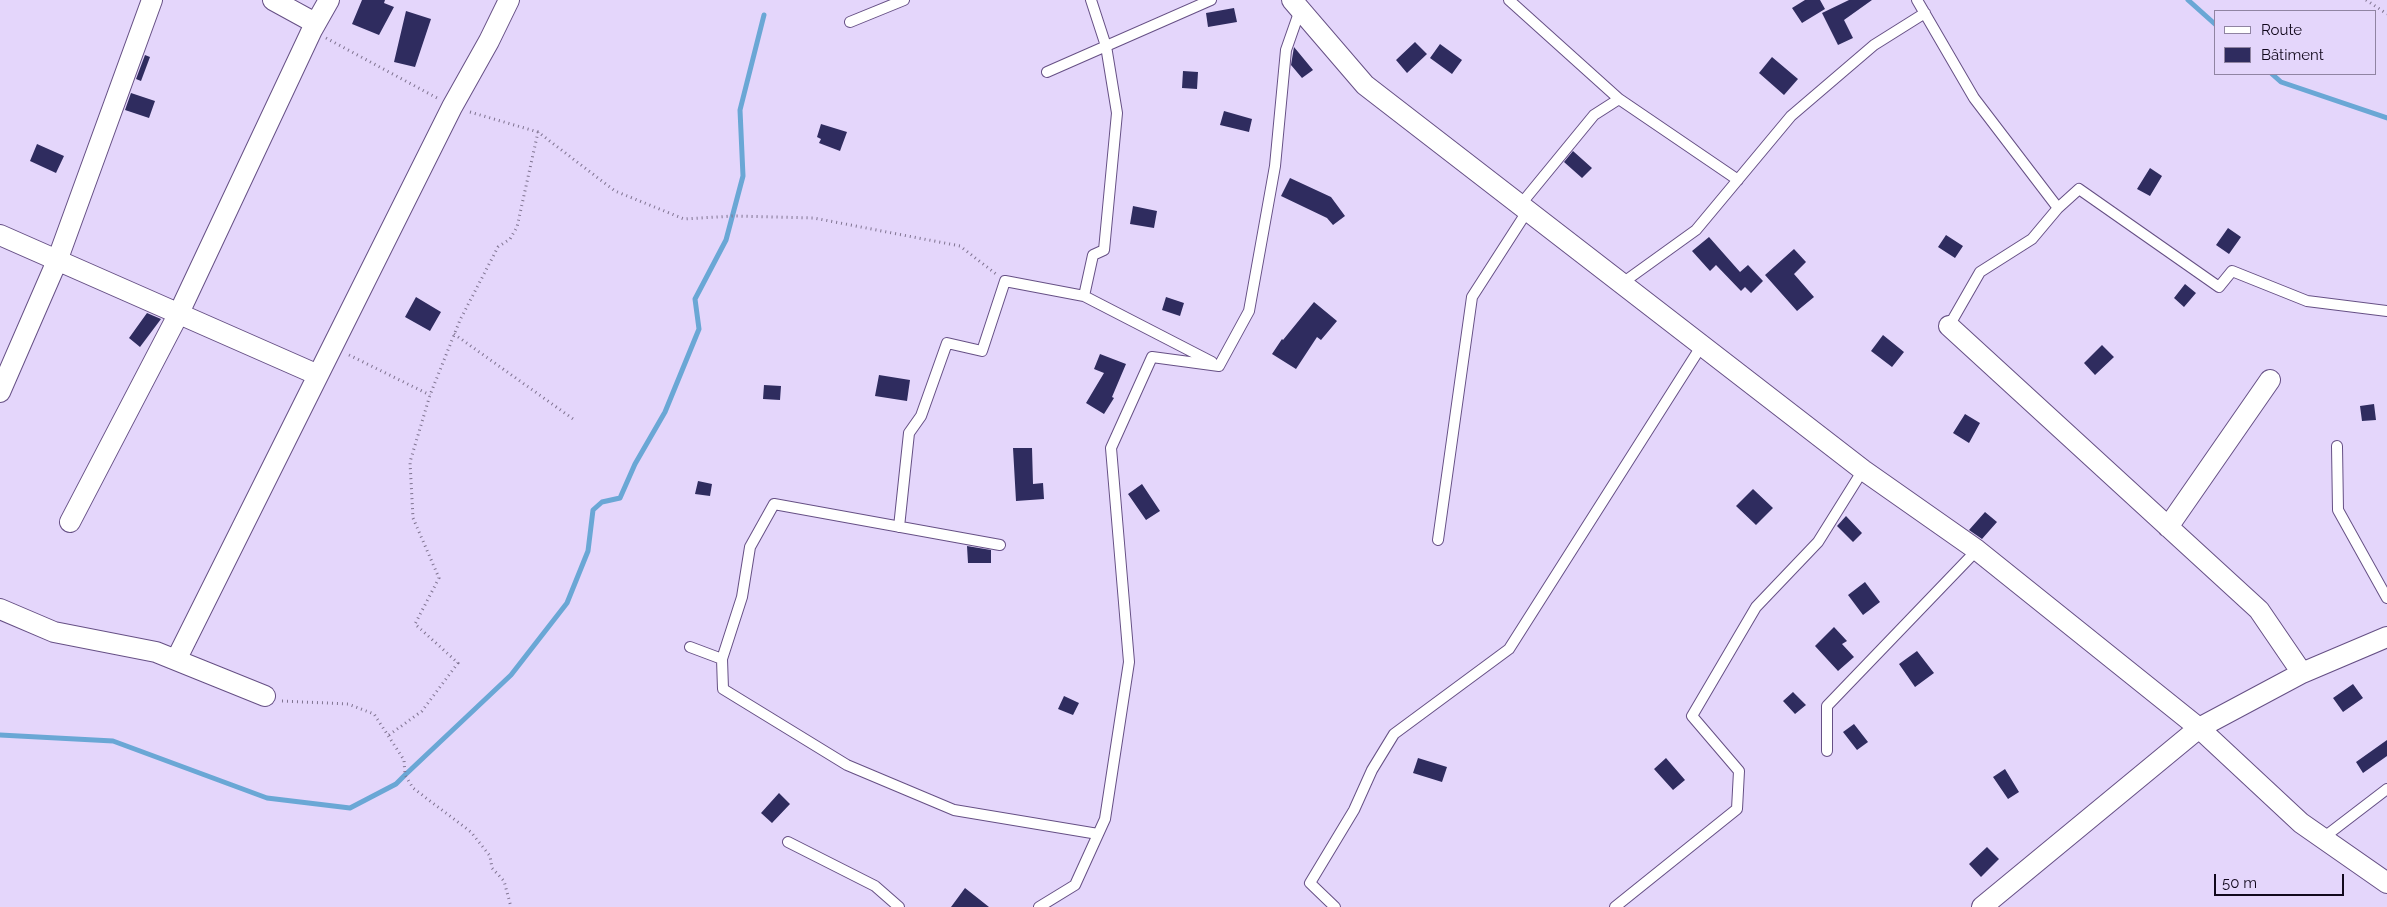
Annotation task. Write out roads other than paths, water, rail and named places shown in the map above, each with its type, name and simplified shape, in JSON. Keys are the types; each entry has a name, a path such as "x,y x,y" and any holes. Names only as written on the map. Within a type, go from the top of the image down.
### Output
{"street":[{"path":"0,392 57,261 152,0"},
{"path":"273,0 313,27"},
{"path":"70,522 178,315 313,27 329,0"},
{"path":"176,660 452,107 489,41 508,0"},
{"path":"1296,5 1365,85 1863,470 1977,550 2199,728 2301,823 2387,884"},
{"path":"0,235 318,375"},
{"path":"1949,326 2259,610 2302,673"},
{"path":"2168,527 2270,380"},
{"path":"0,609 54,632 156,652 265,696"},
{"path":"1982,907 2199,728 2302,673 2387,637"}],"lane":[{"path":"850,22 904,0"},
{"path":"1084,296 1093,256 1104,250 1117,113 1106,46 1091,0"},
{"path":"1047,72 1211,0"},
{"path":"1509,0 1619,99 1738,180"},
{"path":"1917,0 1974,98 2058,208"},
{"path":"1219,366 1248,312 1275,166 1286,50 1296,5"},
{"path":"1621,284 1696,230 1791,116 1874,45 1925,13"},
{"path":"1438,540 1472,297 1524,207 1594,115 1619,99"},
{"path":"1949,326 1980,272 2032,238 2058,208 2080,189 2219,287 2232,271 2307,301 2387,311"},
{"path":"899,526 909,433 921,416 947,343 982,351 1005,281 1084,296 1219,366"},
{"path":"1335,907 1310,883 1354,810 1372,770 1394,734 1509,649 1702,345"},
{"path":"1039,907 1075,886 1105,818 1129,662 1111,448 1152,357 1219,366"},
{"path":"2337,446 2338,510 2387,598"},
{"path":"1615,907 1737,809 1739,771 1692,716 1756,608 1818,542 1863,470"},
{"path":"1000,545 774,504 750,547 742,597 722,659 722,689 847,765 954,810 1098,834"},
{"path":"1827,751 1828,706 1977,550"},
{"path":"690,646 722,659"},
{"path":"2323,838 2387,789"},
{"path":"788,842 875,886 899,907"}],"waterway":[{"path":"2188,0 2214,23"},
{"path":"0,735 113,741 267,798 350,808 396,784 511,675 567,603 588,551 593,510 602,502 620,498 635,464 665,412 699,329 695,299 726,240 743,176 740,110 764,15"},
{"path":"2273,75 2281,82 2387,118"}]}
